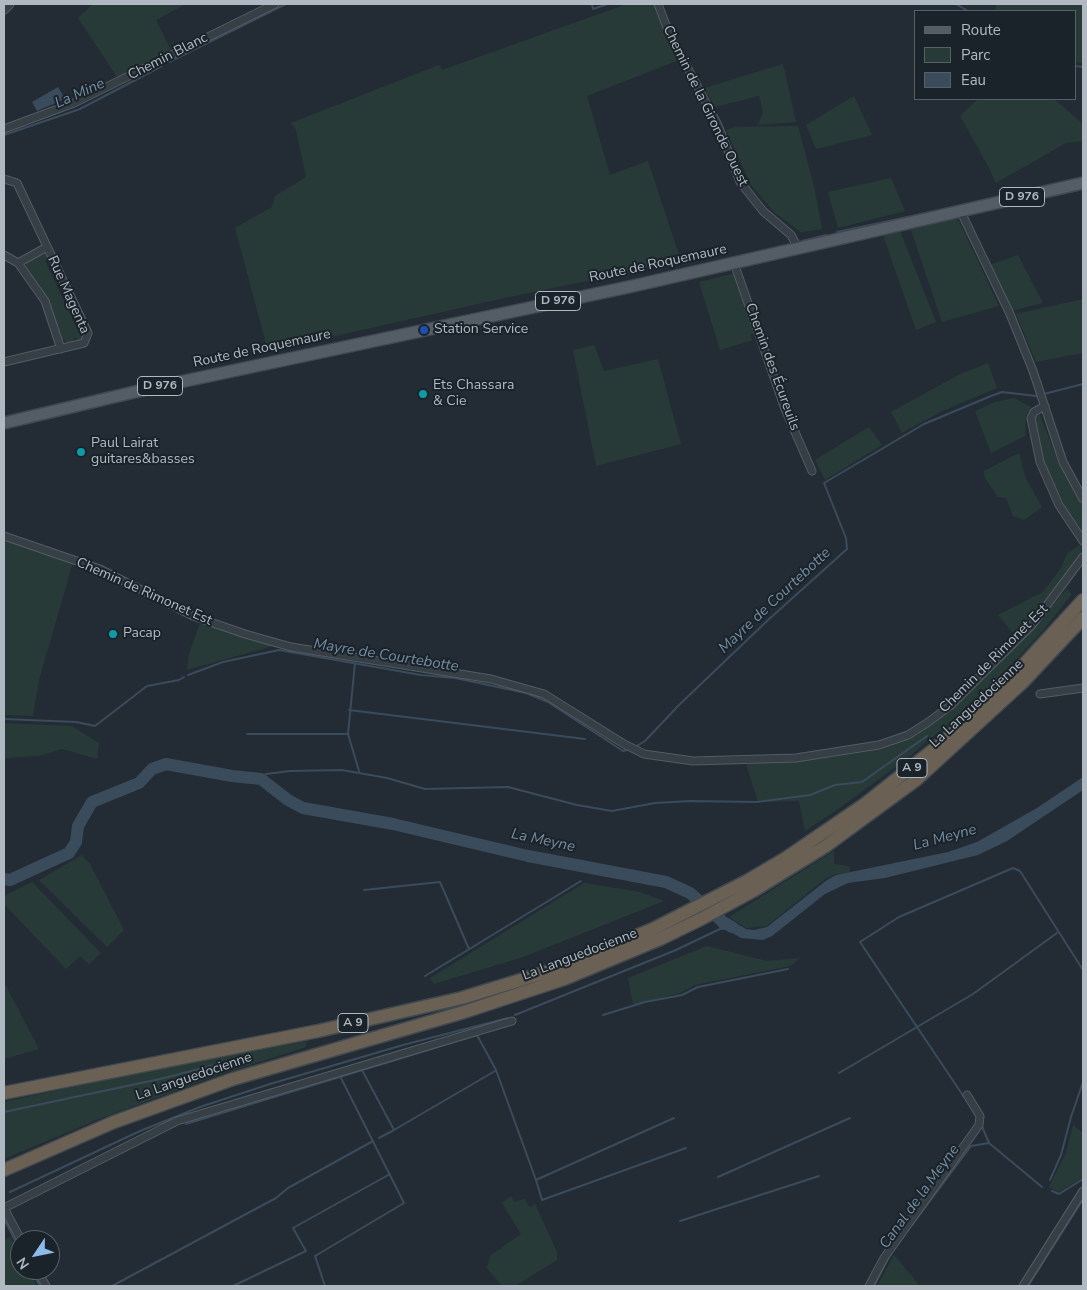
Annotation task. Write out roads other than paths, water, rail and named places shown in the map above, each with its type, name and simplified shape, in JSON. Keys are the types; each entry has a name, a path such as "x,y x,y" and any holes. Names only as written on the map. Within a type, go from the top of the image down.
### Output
{"highway":[{"name":"La Languedocienne","path":"4,1094 318,1031 462,998 560,968 603,951 689,912 793,853 865,804 908,771 942,743 1016,674 1083,600"},
{"name":"La Languedocienne","path":"4,1170 114,1122 232,1079 464,1012 564,979 660,940 722,908 826,846 916,780 1011,694 1083,618"}],"main road":[{"name":"Route de Roquemaure","path":"4,423 157,387 734,263 1083,183"}],"street":[{"path":"4,9 9,4"},
{"name":"Chemin Blanc","path":"4,129 74,103 275,4"},
{"name":"Chemin de la Gironde Ouest","path":"658,4 669,33 702,94 740,182 762,211 791,235 798,248"},
{"name":"Rue Magenta","path":"4,179 17,183 88,333 84,343 4,362"},
{"path":"960,210 1010,314 1040,391 1063,462 1083,499"},
{"path":"18,263 47,247"},
{"path":"4,255 18,263 45,301 61,349"},
{"name":"Chemin des Écureuils","path":"734,263 785,409 812,471"},
{"path":"1044,403 1034,412 1031,418 1040,462 1056,500 1083,541"},
{"name":"Chemin de Rimonet Est","path":"4,536 100,569 193,616 245,634 291,647 491,679 544,694 624,744 644,754 693,761 796,758 879,745 908,735 928,724 950,706 1032,625 1083,557"},
{"path":"1040,694 1083,688"},
{"path":"16,1230 4,1208 177,1121 512,1021"},
{"path":"869,1286 884,1258 979,1125 980,1116 967,1095"},
{"path":"1023,1286 1083,1191"}],"water":[{"path":"58,87 65,99 37,111 32,102"},
{"path":"1083,777 1083,790 1007,841 978,855 885,878 848,883 825,894 772,936 763,940 741,938 727,930 721,930 715,922 725,917 746,929 754,930 767,927 836,875 948,852 977,842 1037,808"}],"waterway":[{"name":"La Mine","path":"169,62 286,4"},
{"name":"La Mine","path":"592,4 593,9 608,4"},
{"path":"956,4 966,10"},
{"name":"La Mine","path":"4,135 80,109 162,66"},
{"path":"1077,66 1083,67"},
{"name":"Mayre de Courtebotte","path":"1048,197 1083,189"},
{"path":"837,232 964,205"},
{"path":"802,241 826,235"},
{"name":"Mayre de Courtebotte","path":"635,747 645,741 679,705 767,621 847,549 846,538 824,483 924,424 991,396 1002,392 1036,396 1083,384"},
{"name":"Mayre de Courtebotte","path":"188,675 223,662 279,650 421,675 455,678 526,693 548,702 623,751 627,750"},
{"path":"355,663 348,734 359,771"},
{"name":"Mayre de Courtebotte","path":"4,719 76,722 95,726 147,686 179,680 184,677"},
{"path":"349,710 585,739"},
{"path":"247,734 348,734"},
{"path":"261,779 266,774 290,771 342,770 387,778 425,789 508,787 577,805 612,811 655,803 691,801 757,802 810,795 835,785 862,782 927,736"},
{"name":"La Meyne","path":"4,879 10,880 69,853 76,842 78,826 92,802 139,783 152,769 166,764 232,776 261,779 288,800 303,808 393,824 528,856 666,882 690,893 723,922 732,927"},
{"path":"964,1097 860,942 899,917 1013,868 1020,871 1083,970"},
{"path":"425,976 581,881"},
{"path":"364,890 440,882 469,949"},
{"path":"515,1015 676,950 722,928"},
{"path":"839,1073 973,994 1057,933"},
{"path":"603,1015 645,1002 682,995 698,987 788,969"},
{"path":"10,1192 140,1131 200,1107 270,1084 403,1045 508,1018"},
{"path":"186,1124 477,1035 496,1070 536,1180"},
{"path":"4,1112 160,1079 219,1064"},
{"path":"362,1070 394,1130 379,1138"},
{"path":"394,1130 495,1071"},
{"path":"325,1286 315,1256 404,1203 341,1078"},
{"path":"1050,1180 1061,1155 1083,1082"},
{"path":"674,1118 536,1180 542,1200 686,1148"},
{"path":"718,1177 850,1118"},
{"path":"981,1124 989,1143"},
{"path":"112,1286 276,1198 288,1188 373,1141"},
{"name":"Canal de la Meyne","path":"912,1225 971,1146 989,1143 1042,1187"},
{"path":"233,1286 306,1251 293,1228 390,1174"},
{"path":"680,1221 819,1176"},
{"name":"Canal de la Meyne","path":"1052,1191 1059,1194 1083,1179"},
{"path":"1028,1286 1082,1201"},
{"path":"4,1219 10,1231"},
{"name":"Canal de la Meyne","path":"874,1286 890,1255"},
{"path":"37,1280 40,1286"}],"place":[{"name":"Station Service","path":"424,330"},
{"name":"Ets Chassara & Cie","path":"423,394"},
{"name":"Paul Lairat guitares&basses","path":"81,452"},
{"name":"Pacap","path":"113,634"}]}
